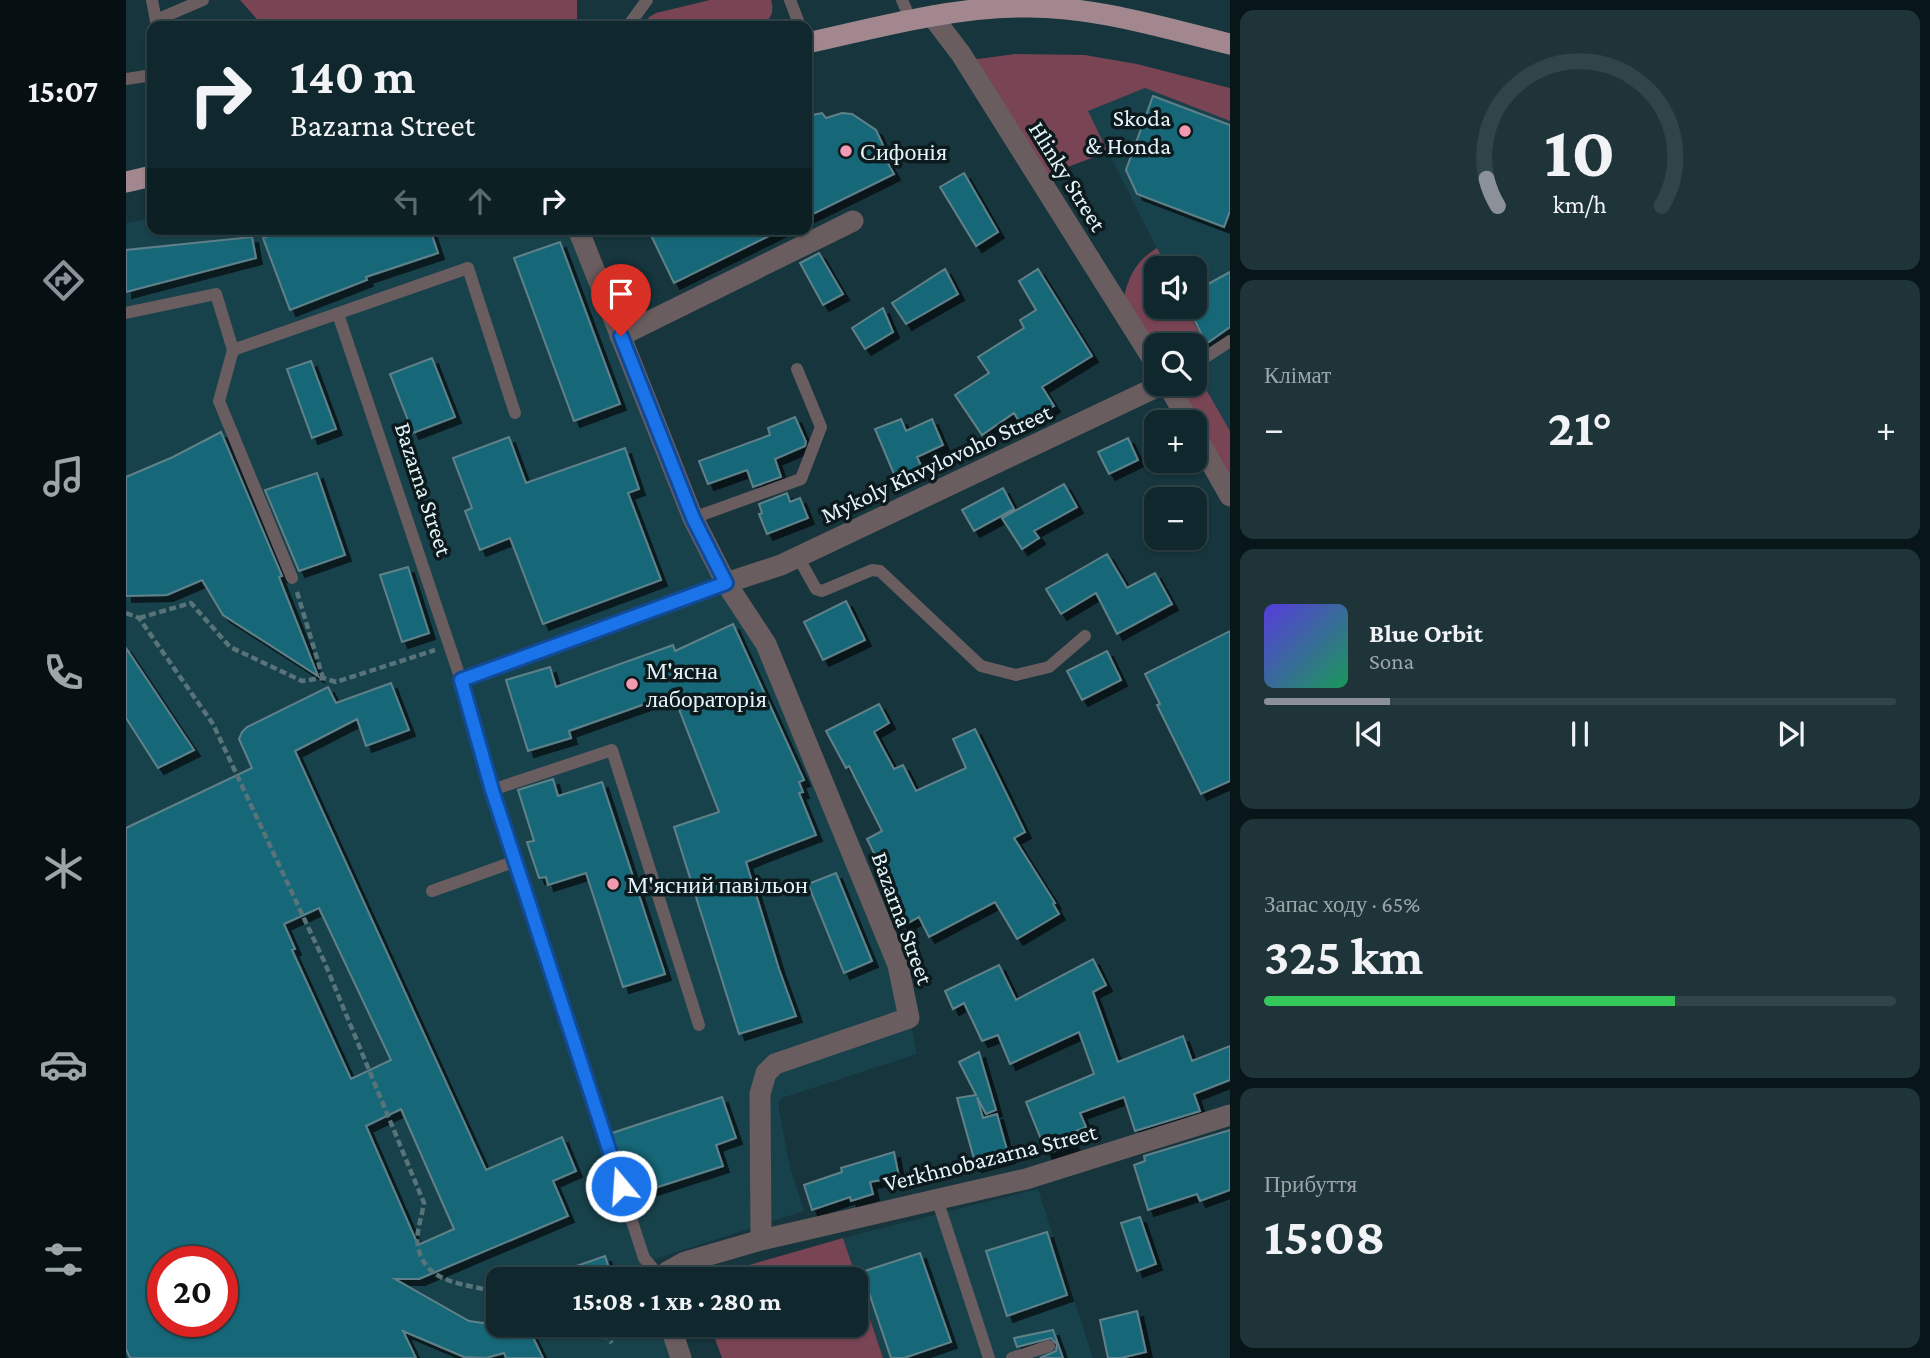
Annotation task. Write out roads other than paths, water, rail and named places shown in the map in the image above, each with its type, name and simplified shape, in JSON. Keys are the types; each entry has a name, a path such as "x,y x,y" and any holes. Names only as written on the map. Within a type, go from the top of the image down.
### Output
{"main road":[{"path":"812,42 932,16 1018,6 1114,16 1230,44"},
{"path":"126,182 147,177"}],"street":[{"name":"Hlinky Street","path":"932,16 961,54 1144,345"},
{"path":"621,336 853,221"},
{"name":"Bazarna Street","path":"580,235 693,518 726,583 766,644 898,965 909,1018 775,1064 766,1073 760,1094 761,1240"},
{"name":"Mykoly Khvylovoho Street","path":"726,583 781,565 1144,393"},
{"path":"1207,455 1230,496"},
{"name":"Verkhnobazarna Street","path":"676,1267 761,1240 1026,1179 1230,1115"},
{"path":"674,1337 681,1358"}],"lane":[{"path":"152,0 157,21"},
{"path":"161,21 203,0"},
{"path":"631,21 646,0"},
{"path":"790,0 798,21"},
{"path":"902,0 911,21"},
{"path":"126,79 147,76"},
{"path":"233,350 468,268 515,414"},
{"path":"126,313 216,294 233,350 219,401 292,578"},
{"name":"Bazarna Street","path":"338,314 461,680 492,790 643,1258 652,1267"},
{"path":"1207,356 1230,341"},
{"path":"693,518 801,480 821,427 797,369"},
{"path":"798,557 816,589 822,592 872,570 880,571 981,666 1016,675 1049,667 1085,636"},
{"path":"461,680 726,583"},
{"path":"492,790 612,750 699,1025"},
{"path":"432,891 516,861"},
{"path":"937,1199 989,1358"},
{"path":"1012,1358 1049,1346"}],"place":[{"name":"Skoda & Honda","path":"1185,131"},
{"name":"Сифонія","path":"846,151"},
{"name":"М'ясна лабораторія","path":"632,684"},
{"name":"М'ясний павільон","path":"613,884"}]}
